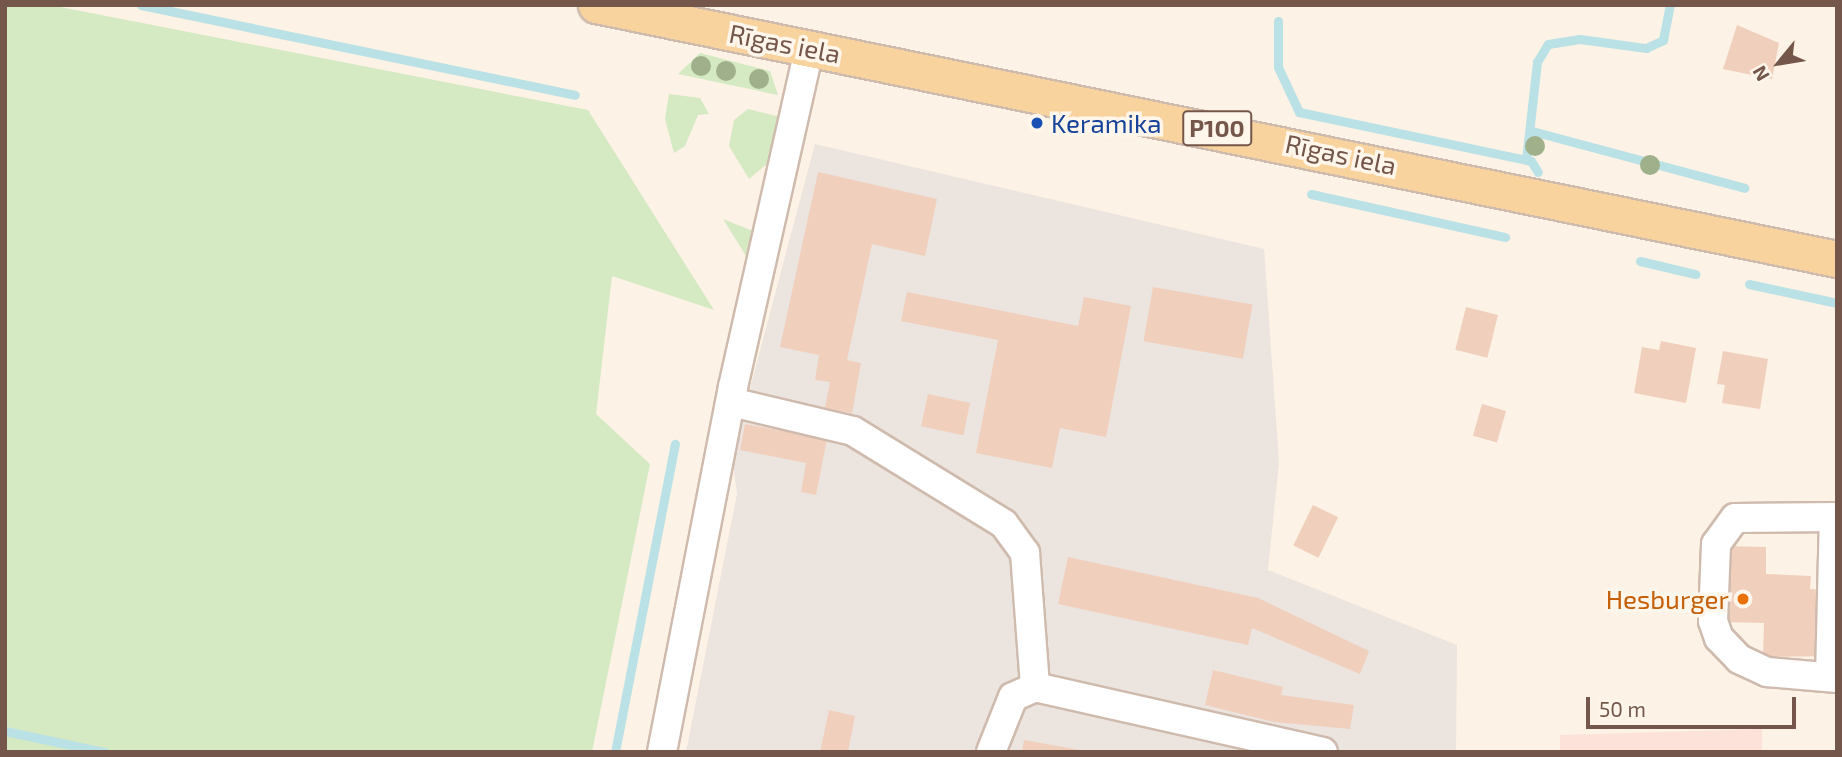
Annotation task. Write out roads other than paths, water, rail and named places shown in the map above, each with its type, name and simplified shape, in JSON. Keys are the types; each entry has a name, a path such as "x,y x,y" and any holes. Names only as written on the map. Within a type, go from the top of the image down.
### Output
{"main road":[{"name":"Rīgas iela","path":"596,5 1837,259"}],"street":[{"path":"662,752 730,402 809,49"},
{"path":"730,402 853,431 1004,524 1025,552 1035,687"},
{"path":"1835,517 1833,678 1767,672 1739,659 1719,638 1716,544 1735,518 1835,517"},
{"path":"991,752 1013,697 1035,687 1323,752"}],"waterway":[{"path":"141,5 575,95"},
{"path":"1526,160 1537,62 1548,44 1580,39 1646,48 1663,40 1670,5"},
{"path":"1278,21 1278,67 1299,112 1531,161 1538,172"},
{"path":"1532,131 1745,188"},
{"path":"1311,194 1505,237"},
{"path":"1640,261 1695,274"},
{"path":"1749,284 1837,303"},
{"path":"615,752 675,444"},
{"path":"5,731 105,752"}],"place":[{"name":"Keramika","path":"1037,123"},
{"name":"Hesburger","path":"1743,599"}]}
